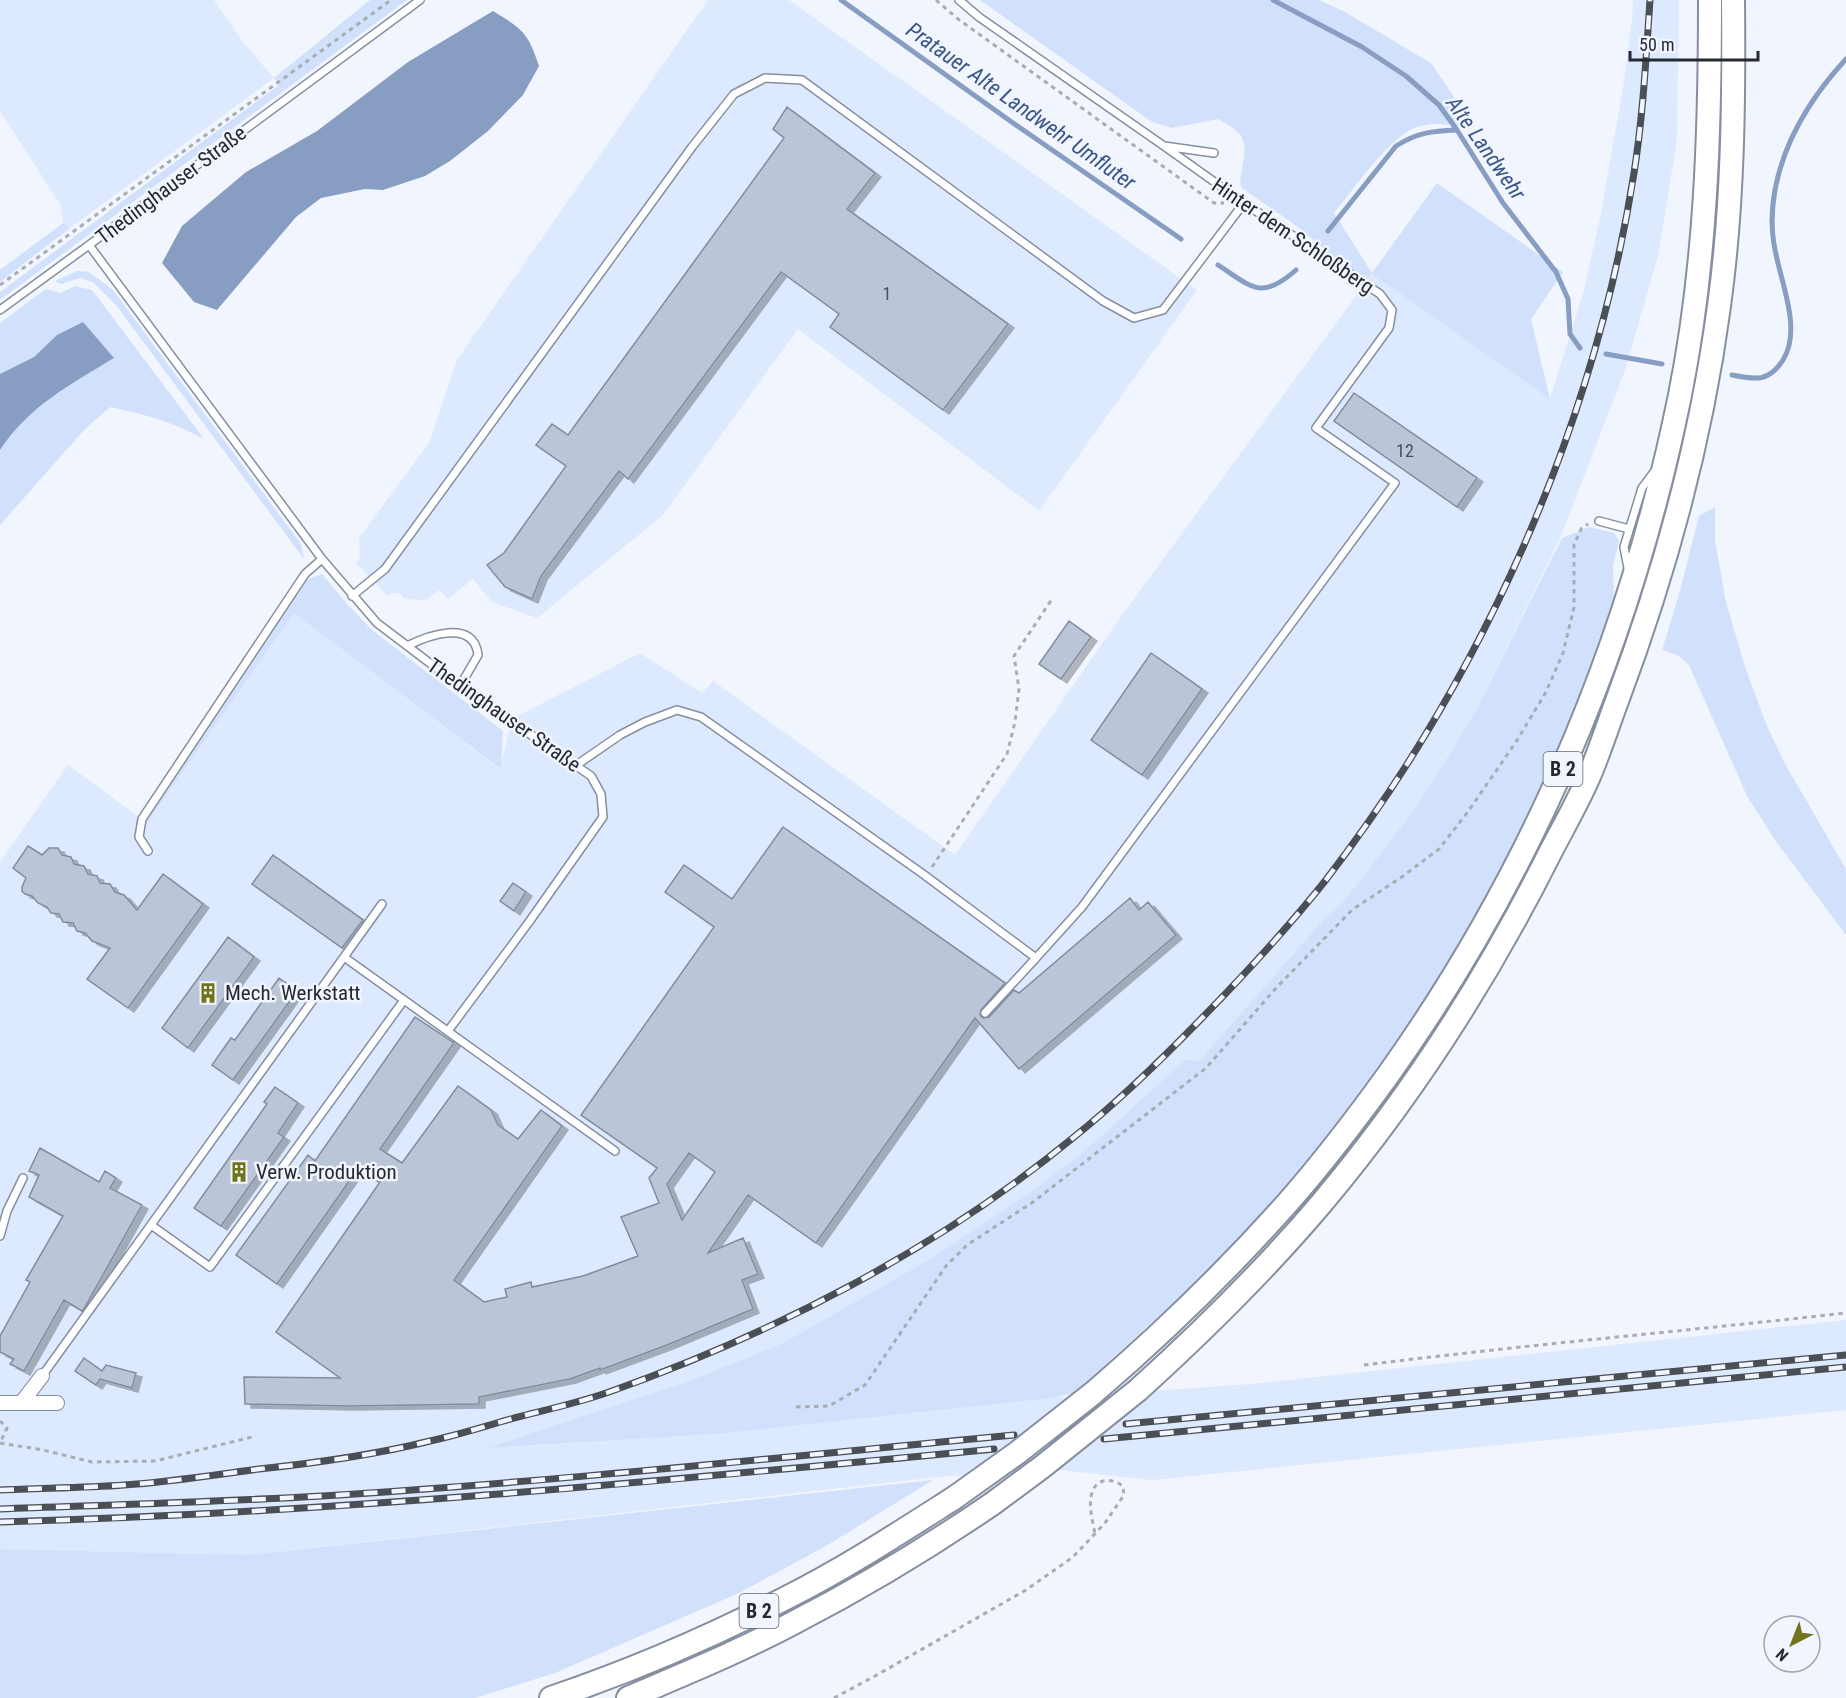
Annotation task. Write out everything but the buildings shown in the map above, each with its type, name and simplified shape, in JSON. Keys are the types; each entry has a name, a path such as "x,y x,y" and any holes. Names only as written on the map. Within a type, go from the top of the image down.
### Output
{"main road":[{"name":"B 2","path":"551,1698 603,1680 787,1598 954,1498 1017,1454 1092,1394 1203,1292 1291,1199 1367,1103 1418,1032 1486,923 1526,849 1588,710 1632,587 1666,456 1689,336 1702,231 1708,124 1710,0"},
{"name":"B 2","path":"628,1698 731,1654 795,1623 856,1589 992,1504 1138,1390 1195,1338 1319,1206 1377,1135 1478,985 1516,920 1590,776 1630,668 1654,593 1687,474 1708,378 1719,304 1734,105 1733,0"}],"street":[{"path":"22,1402 42,1376"},
{"path":"0,1402 57,1402"}],"lane":[{"name":"Thedinghauser Straße","path":"420,0 89,245 322,559 377,623 460,686 591,776 601,794 603,817 448,1031"},
{"name":"Hinter dem Schloßberg","path":"960,0 979,17 1244,203 1380,294 1392,310 1389,328 1316,428 1395,483 1082,907 1036,958"},
{"path":"352,596 385,569 692,147 734,94 765,78 802,80 1103,301 1134,318 1163,310 1244,203"},
{"name":"Hinter dem Schloßberg","path":"1164,146 1214,153"},
{"path":"0,310 89,245"},
{"path":"1632,587 1624,547 1642,488 1666,456"},
{"path":"1599,521 1629,529"},
{"path":"148,851 139,837 142,819 305,574 322,559"},
{"path":"407,646 440,633 462,634 469,637 477,647 478,655 460,686"},
{"path":"575,766 620,735 645,722 677,710 701,717 1036,958 985,1013"},
{"path":"42,1376 382,904"},
{"path":"344,957 615,1151"},
{"path":"151,1225 210,1267 404,1000"},
{"path":"0,1236 7,1211 23,1178"}],"path":[{"path":"0,285 392,0"},
{"path":"936,0 968,26 1214,203 1244,203"},
{"path":"796,1407 829,1406 865,1385 946,1266 967,1245 1033,1202 1206,1068 1277,987 1344,917 1439,849 1516,742 1546,692 1563,653 1574,607 1574,545 1581,529 1599,521"},
{"path":"925,876 1007,754 1015,722 1019,689 1014,656 1052,599"},
{"path":"1364,1365 1467,1352 1846,1313"},
{"path":"0,1421 7,1428 0,1443 43,1450 92,1462 155,1461 256,1436"},
{"path":"834,1698 1026,1590 1073,1557 1095,1534 1105,1523 1124,1496 1123,1486 1114,1480 1103,1481 1095,1487 1090,1498 1095,1534"}],"shaded area":[{"path":"0,0 214,0 242,41 274,78 70,228 63,223 61,206 0,111"},
{"path":"370,0 407,0 0,300 0,292 279,85 274,78"},
{"path":"708,0 789,0 1197,290 1039,511 798,329 663,515 537,618 492,602 473,579 448,599 439,590 427,600 405,599 399,593 391,593 388,596 356,563 360,558 359,538 429,443 457,360"},
{"path":"980,0 1319,0 1343,11 1431,63 1474,127 1428,124 1403,134 1382,154 1334,213 1372,273 1437,183 1563,272 1531,319 1550,399 1372,274 1364,283 1298,227 1242,188 1240,178 1244,144 1234,128 1218,119 1172,128 1152,122"},
{"path":"1633,0 1679,0 1677,139 1658,256 1625,370 1561,536 1472,718 1417,806 1344,901 1323,920 1199,1061 1185,1061 1088,1148 1029,1193 935,1256 783,1343 687,1382 491,1448 717,1434 1054,1398 1251,1384 1846,1320 1846,1410 1152,1480 1051,1469 938,1477 249,1555 0,1549 0,862 68,765 147,823 294,613 500,769 512,719 640,653 702,693 713,681 955,855 1120,618 1372,274 1550,398 1583,294 1600,219 1623,88"},
{"path":"493,11 523,32 539,66 523,95 488,131 450,161 425,176 383,190 365,189 321,198 296,217 217,310 194,302 162,263 182,226 246,172 317,131 408,62"},
{"path":"63,223 70,228 0,282 0,270"},
{"path":"77,271 89,272 113,290 301,544 304,559 116,305 93,282 80,278 61,284 55,281"},
{"path":"75,286 92,290 204,439 158,419 110,407 84,430 0,525 0,450 12,431 31,413 67,386 113,358 57,335 34,357 0,374 0,323 46,289 61,293"},
{"path":"83,322 114,358 66,387 37,409 11,435 0,450 0,374 34,357 57,335"},
{"path":"1715,507 1715,541 1726,602 1745,667 1767,726 1785,764 1846,869 1846,935 1775,840 1747,796 1689,665 1679,656 1662,650 1699,516"},
{"path":"1589,527 1614,533 1619,541 1613,566 1614,597 1603,656 1558,763 1449,969 1350,1111 1292,1180 1216,1264 1074,1393 1054,1398 717,1434 488,1448 687,1382 783,1343 935,1256 1029,1193 1088,1148 1185,1060 1199,1061 1323,920 1344,901 1417,806 1472,718 1562,538"},
{"path":"322,574 372,630 503,731 501,769 294,613 147,823 142,819 304,581"},
{"path":"933,1480 826,1546 739,1593 555,1673 475,1698 0,1698 0,1549 249,1555"}],"waterway":[{"name":"Pratauer Alte Landwehr Umfluter","path":"841,0 1181,239"},
{"name":"Alte Landwehr","path":"1273,0 1362,47 1406,76 1439,105 1503,203 1556,272 1568,299 1570,334 1580,348"},
{"name":"Alte Landwehr","path":"1732,375 1748,378 1767,376 1778,367 1789,347 1791,333 1788,303 1772,231 1775,190 1785,154 1801,120 1822,88 1846,59"},
{"name":"Pratauer Alte Landwehr Umfluter","path":"1328,231 1396,146 1426,133 1457,130"},
{"name":"Pratauer Alte Landwehr Umfluter","path":"1218,265 1248,284 1265,288 1284,280 1296,270"},
{"name":"Alte Landwehr","path":"1606,354 1662,364"}],"railway":[{"path":"0,1490 141,1484 345,1458 451,1436 609,1392 671,1369 793,1315 911,1251 1022,1178 1123,1095 1171,1050 1233,986 1325,881 1382,802 1434,720 1482,634 1524,546 1560,455 1591,362 1616,268 1637,152 1650,0"},
{"path":"1126,1424 1846,1355"},
{"path":"1104,1439 1846,1367"},
{"path":"0,1509 322,1496 495,1484 1014,1435"},
{"path":"0,1522 125,1518 498,1494 994,1449"}],"place":[{"name":"Mech. Werkstatt","path":"208,993"},
{"name":"Verw. Produktion","path":"239,1172"}]}
